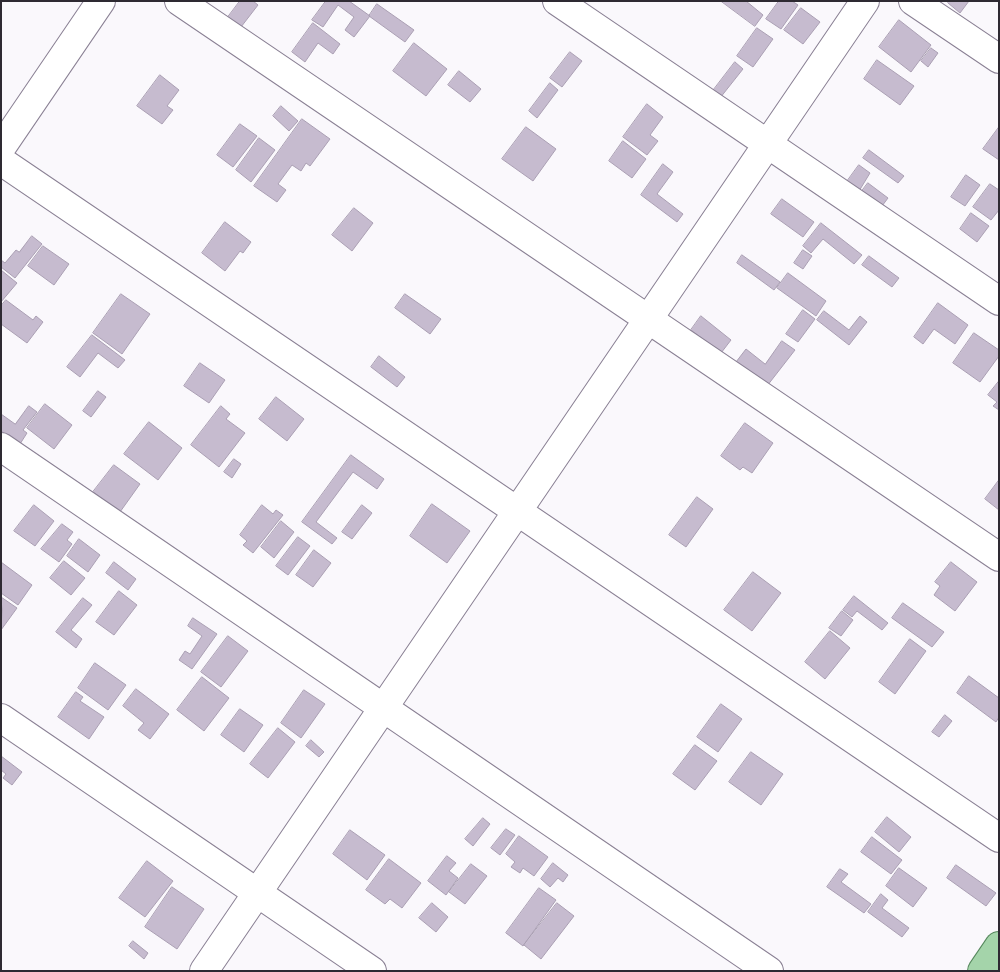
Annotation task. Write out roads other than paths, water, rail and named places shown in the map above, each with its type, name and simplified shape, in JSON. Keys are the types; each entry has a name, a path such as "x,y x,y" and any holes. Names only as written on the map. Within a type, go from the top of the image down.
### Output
{"main road":[{"path":"982,971 999,946"}],"street":[{"path":"1,148 101,1"},
{"path":"179,1 999,557"},
{"path":"557,1 999,301"},
{"path":"204,971 865,1"},
{"path":"913,1 999,59"},
{"path":"1,160 999,838"},
{"path":"1,447 769,971"},
{"path":"1,718 372,971"}]}
